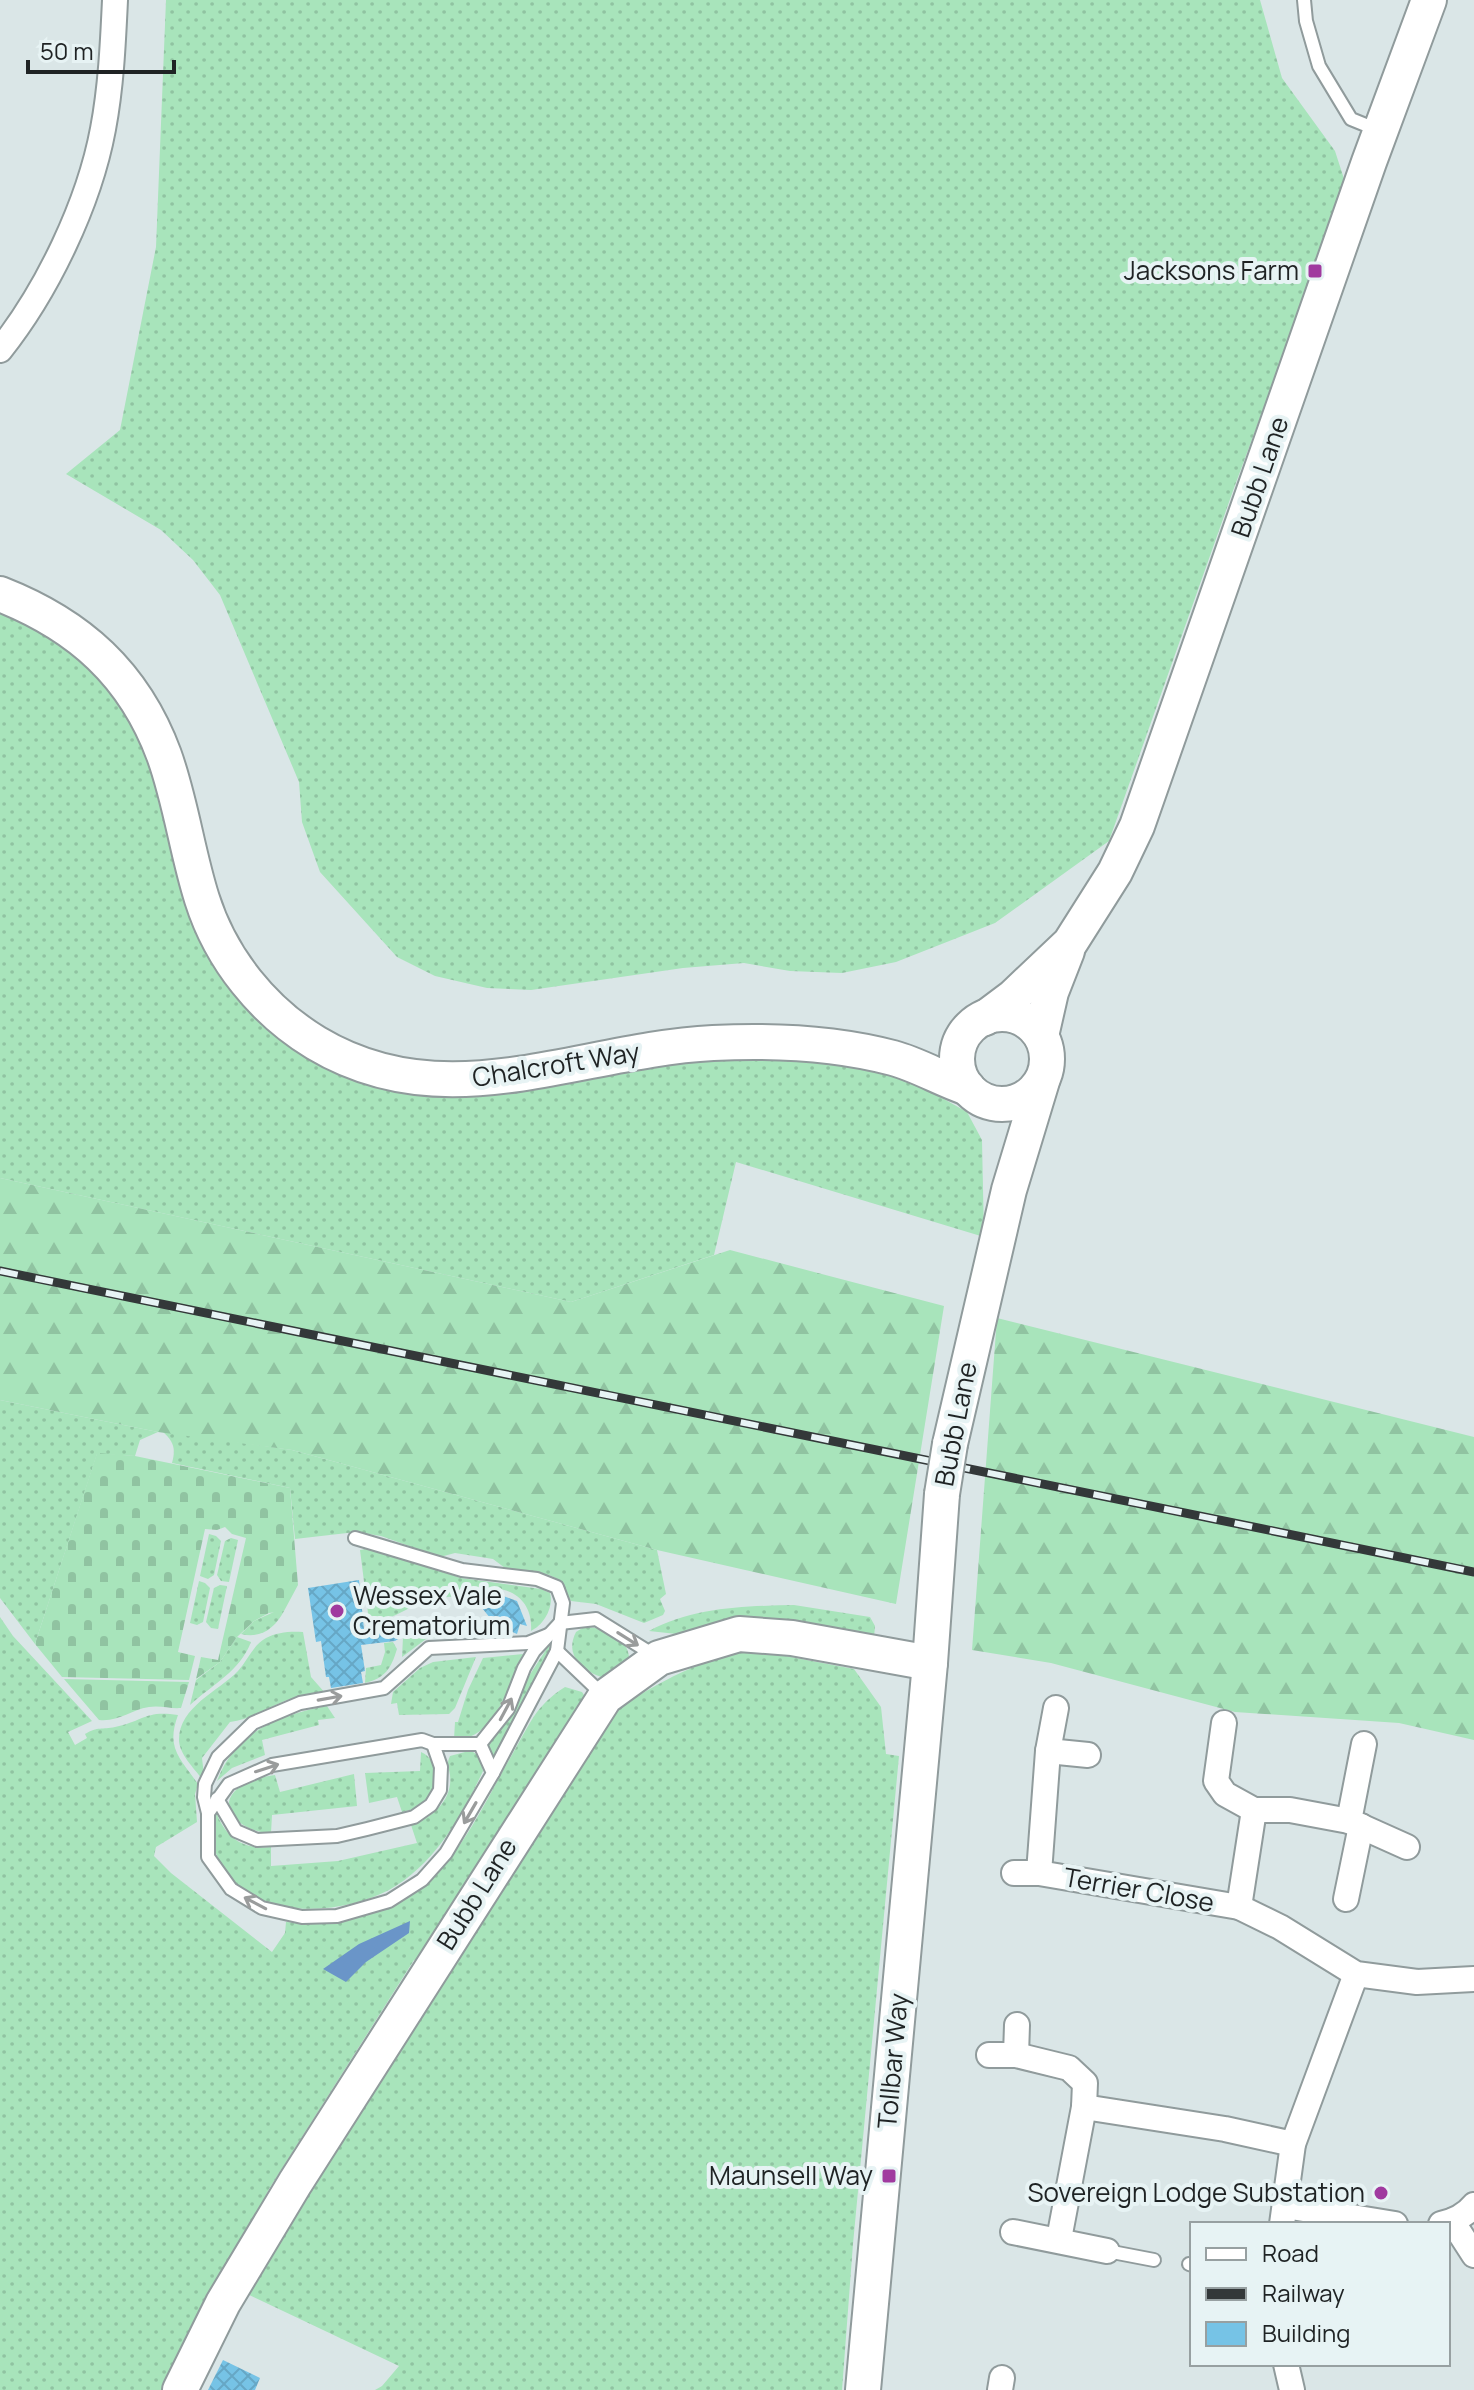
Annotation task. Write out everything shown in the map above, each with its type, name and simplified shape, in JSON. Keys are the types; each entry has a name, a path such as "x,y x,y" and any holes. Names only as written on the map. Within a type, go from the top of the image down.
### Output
{"main road":[{"name":"Bubb Lane","path":"1041,1036 1051,992 1070,943 1115,872 1137,826 1429,0"},
{"name":"Chalcroft Way","path":"0,594 29,605 75,633 124,681 139,703 163,753 175,788 201,897 222,946 239,972 275,1013 338,1055 383,1071 453,1081 479,1080 649,1051 716,1043 807,1045 897,1059 978,1095"},
{"name":"Bubb Lane","path":"974,1027 1013,997 1070,943"},
{"path":"1010,1015 1033,1026 1041,1036 1047,1054 1042,1081 1034,1091 1012,1103 978,1095 958,1069 959,1046 974,1027 1010,1015"},
{"name":"Chalcroft Way","path":"897,1059 916,1054 974,1027"},
{"name":"Bubb Lane","path":"922,1731 942,1494 950,1444 1009,1190 1042,1081"},
{"name":"Bubb Lane","path":"978,1095 1003,1143 1009,1190"},
{"name":"Bubb Lane","path":"180,2390 223,2303 295,2183 605,1697 659,1658 739,1634 792,1638 930,1663"},
{"name":"Tollbar Way","path":"863,2390 922,1731"}],"street":[{"path":"0,350 64,247 96,159 109,89 115,0"},
{"name":"Terrier Close","path":"1039,1873 1048,1751 1056,1708"},
{"path":"1227,1732 1216,1781 1225,1794 1254,1810 1290,1810 1355,1823 1407,1847"},
{"path":"1346,1899 1364,1744"},
{"path":"1048,1751 1088,1755"},
{"name":"Terrier Close","path":"1239,1907 1254,1810"},
{"name":"Terrier Close","path":"1014,1873 1039,1873 1239,1907 1280,1927 1356,1974"},
{"path":"1370,2222 1284,2215 1293,2144 1356,1974 1417,1982 1474,1979"},
{"path":"1016,2055 1017,2025"},
{"path":"989,2055 1016,2055 1069,2068 1085,2083 1084,2107 1059,2239"},
{"path":"1084,2107 1225,2129 1293,2144"},
{"path":"1446,2222 1469,2211 1474,2205"},
{"path":"1450,2227 1474,2255"},
{"path":"1013,2232 1107,2251"},
{"path":"1286,2366 1292,2390"}],"lane":[{"path":"1304,0 1306,21 1319,66 1351,119 1381,131"},
{"path":"355,1538 462,1570 537,1579 557,1587 563,1603 557,1651 493,1773 446,1853 422,1880 389,1901 337,1916 302,1917 262,1908 231,1889 208,1857 208,1813 204,1797 205,1784 218,1757 253,1723 300,1703 384,1688 429,1648 528,1643 548,1635"},
{"path":"480,1744 508,1709 524,1668 560,1623 596,1619 659,1658"},
{"path":"557,1651 605,1697"},
{"path":"208,1813 229,1784 272,1765 422,1740 433,1744 480,1744"},
{"path":"217,1799 236,1831 257,1840 337,1836 379,1826 414,1817 431,1805 440,1790 441,1767 433,1744"},
{"path":"480,1744 493,1773"},
{"path":"1107,2251 1154,2260"}],"green space":[{"path":"166,0 1260,0 1282,78 1335,151 1346,185 1109,841 995,923 896,962 842,973 790,971 744,963 683,968 531,990 487,988 435,976 397,957 320,872 302,822 299,782 220,595 193,560 161,530 66,474 120,430 156,247"},
{"path":"0,607 75,645 137,721 227,974 411,1089 493,1094 682,1060 809,1059 901,1075 967,1112 982,1140 984,1237 736,1162 714,1255 571,1302 0,1178"},
{"path":"0,1178 571,1302 730,1250 944,1306 896,1604 657,1550 292,1450 158,1432 0,1400"},
{"path":"997,1318 1474,1437 1474,1740 1399,1723 1235,1712 1051,1663 972,1650"},
{"path":"0,1400 158,1432 140,1440 135,1456 97,1454 35,1644 0,1598"},
{"path":"162,1431 292,1450 657,1550 666,1594 660,1599 665,1611 663,1615 644,1623 596,1604 571,1601 558,1579 549,1575 505,1568 493,1559 455,1553 440,1557 381,1536 356,1532 295,1539 290,1488 172,1463 173,1446"},
{"path":"97,1453 135,1456 290,1488 298,1585 284,1611 269,1613 254,1621 237,1637 220,1662 196,1679 201,1657 218,1660 246,1538 232,1534 225,1527 205,1529 178,1652 195,1656 189,1680 62,1677 35,1644"},
{"path":"209,1534 221,1541 214,1575 208,1579 200,1576"},
{"path":"231,1538 238,1540 229,1582 221,1581 217,1575 225,1541"},
{"path":"373,1548 461,1578 541,1589 550,1593 549,1610 531,1631 529,1613 520,1599 507,1591 489,1589 480,1601 462,1597 436,1598 391,1617 369,1621 360,1550"},
{"path":"199,1581 210,1588 203,1622 197,1625 190,1623"},
{"path":"227,1586 218,1629 211,1628 206,1622 214,1588"},
{"path":"794,1605 870,1617 875,1626 874,1637 686,1635 649,1631 702,1612"},
{"path":"276,1611 284,1611 267,1631 255,1635 241,1634 254,1621"},
{"path":"0,1617 13,1636 92,1721 68,1732 75,1745 93,1730 125,1725 151,1715 178,1715 174,1744 180,1759 198,1784 195,1794 197,1822 156,1847 154,1856 171,1873 272,1952 285,1933 286,1922 333,1920 357,1915 400,1899 420,1887 454,1853 529,1724 547,1701 565,1687 582,1692 590,1704 423,1965 414,1960 269,2189 167,2390 0,2390"},
{"path":"443,1621 445,1635 426,1639 402,1657 403,1637 422,1626"},
{"path":"584,1627 601,1629 616,1636 626,1648 629,1664 604,1678 582,1666 572,1648 576,1632"},
{"path":"303,1632 311,1677 326,1694 291,1699 230,1722 202,1758 202,1779 180,1746 180,1729 185,1719 192,1709 238,1671 261,1641 279,1633"},
{"path":"237,1637 251,1642 240,1661 190,1705 196,1680 220,1662"},
{"path":"553,1639 552,1649 495,1759 486,1746 515,1711 527,1679"},
{"path":"393,1642 397,1649 390,1667 378,1678 365,1683 366,1668 381,1665 384,1643"},
{"path":"759,1651 854,1669 881,1707 886,1754 899,1756 842,2390 375,2390 399,2366 243,2292 612,1711 701,1664 739,1653"},
{"path":"523,1654 506,1695 490,1721 468,1737 454,1739 455,1722 458,1722 483,1658"},
{"path":"476,1657 455,1708 449,1714 399,1715 397,1703 391,1704 393,1692 420,1668 433,1662"},
{"path":"64,1679 189,1682 181,1708 149,1707 113,1719 99,1720"},
{"path":"327,1706 335,1718 318,1720 319,1725 262,1740 265,1755 232,1768 217,1781 235,1749 261,1728 292,1714"},
{"path":"421,1752 431,1761 435,1775 433,1789 423,1803 402,1812 397,1797 369,1803 365,1773 420,1771"},
{"path":"465,1752 479,1756 483,1771 456,1822 420,1867 389,1890 368,1899 320,1908 295,1908 272,1903 250,1894 232,1880 216,1854 212,1830 216,1812 225,1829 237,1840 252,1846 271,1847 271,1866 338,1861 417,1843 411,1825 440,1807 450,1784 450,1756"},
{"path":"354,1774 357,1806 272,1815 271,1833 246,1827 238,1822 229,1808 234,1792 259,1778 275,1775 280,1792"}],"water":[{"path":"410,1921 409,1933 366,1962 346,1982 323,1969 359,1944"}],"building":[{"name":"Wessex Vale Crematorium","path":"359,1580 364,1629 428,1620 395,1641 361,1645 365,1671 361,1672 363,1683 331,1688 329,1677 326,1677 321,1641 316,1642 308,1588"},
{"path":"485,1593 517,1601 527,1626 520,1624 517,1634 495,1624 482,1608 491,1608"},
{"path":"223,2360 260,2378 255,2390 208,2390"}],"railway":[{"path":"0,1271 1474,1572"}],"place":[{"name":"Jacksons Farm","path":"1315,271"},
{"name":"Wessex Vale Crematorium","path":"337,1611"},
{"name":"Maunsell Way","path":"889,2176"},
{"name":"Sovereign Lodge Substation","path":"1381,2193"}]}
